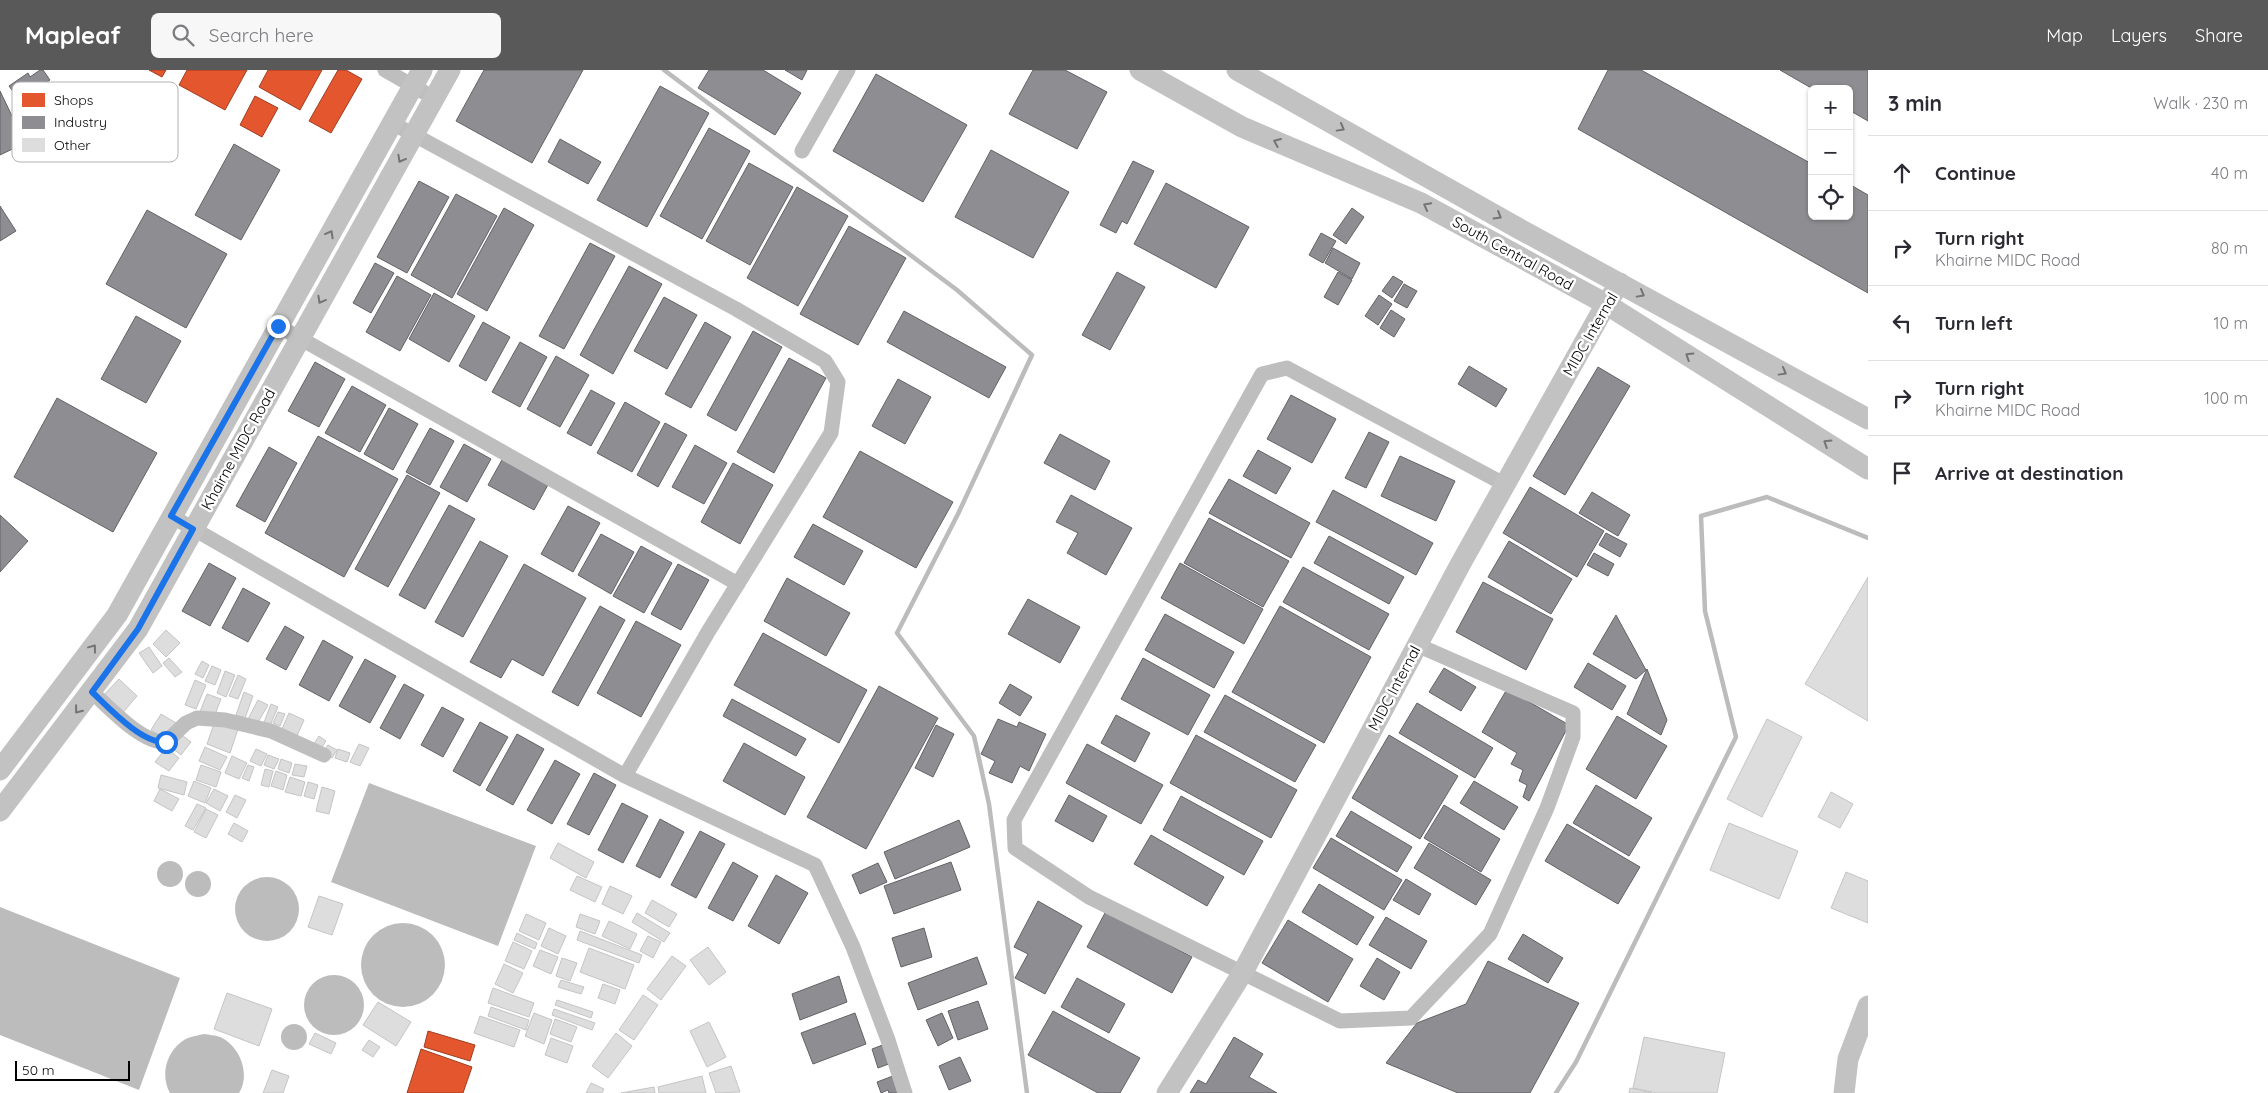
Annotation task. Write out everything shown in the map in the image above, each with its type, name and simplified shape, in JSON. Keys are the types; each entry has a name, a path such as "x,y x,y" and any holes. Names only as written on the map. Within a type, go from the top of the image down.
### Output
{"main road":[{"name":"Khairne MIDC Road","path":"0,811 138,629 450,70"},
{"name":"South Central Road","path":"1140,70 1242,127 1421,202 1606,304 1868,469"},
{"name":"South Central Road","path":"1237,70 1516,227 1868,419"},
{"name":"Khairne MIDC Road","path":"0,770 117,615 417,78"},
{"name":"MIDC Internal","path":"1167,1093 1243,972 1504,484 1606,304 1620,283"},
{"path":"1844,1093 1848,1059 1868,1006"}],"street":[{"path":"385,70 417,78 434,98"},
{"path":"802,151 848,70"},
{"path":"392,123 736,309 826,361 838,382 831,433 738,584 625,776"},
{"path":"278,326 738,584"},
{"path":"1417,644 1573,713 1573,737 1547,808 1490,934 1411,1018 1340,1021 1089,897 1016,848 1014,820 1262,374 1288,368 1504,484"},
{"path":"171,516 625,776 815,865 853,946 888,1040 905,1093"},
{"path":"92,692 124,722 154,741 166,742 186,723 197,718 224,720 270,731 324,756"}],"shaded area":[{"path":"369,783 536,846 498,946 331,882"},
{"path":"170,861 179,865 183,874 179,883 170,887 161,883 157,874 161,865"},
{"path":"198,871 208,874 211,884 208,894 198,897 188,894 185,884 188,874"},
{"path":"261,877 273,877 290,886 297,897 299,909 297,921 290,932 273,941 261,941 249,936 240,927 235,915 235,903 240,891 249,882"},
{"path":"0,907 180,978 139,1090 0,1035"},
{"path":"403,923 419,926 433,935 442,949 445,965 442,981 433,995 419,1004 403,1007 387,1004 373,995 364,981 361,965 364,949 373,935 387,926"},
{"path":"328,975 340,975 351,980 359,988 364,999 362,1017 351,1030 340,1035 328,1035 317,1030 309,1022 304,1011 304,999 309,988 317,980"},
{"path":"294,1024 303,1028 307,1037 303,1046 294,1050 285,1046 281,1037 285,1028"},
{"path":"204,1034 214,1035 227,1041 238,1054 244,1069 244,1078 239,1093 170,1093 165,1078 167,1062 171,1054 181,1042 190,1037"}],"building: Shops":[{"path":"149,70 166,70 162,77"},
{"path":"187,70 247,70 225,110 179,85"},
{"path":"268,70 322,70 300,110 259,87"},
{"path":"338,70 346,70 362,79 331,133 309,121"},
{"path":"255,96 278,108 262,137 240,125"},
{"path":"428,1031 475,1045 470,1061 424,1047"},
{"path":"421,1049 472,1067 463,1093 407,1093"}],"building: Industry":[{"path":"43,70 50,80 47,82 15,82 28,73 30,77"},
{"path":"484,70 583,70 532,163 456,121"},
{"path":"709,70 763,70 801,93 775,135 698,88"},
{"path":"785,70 807,70 802,80"},
{"path":"1033,70 1065,70 1107,92 1077,149 1009,114"},
{"path":"1608,70 1641,70 1808,162 1808,220 1853,220 1853,186 1868,195 1868,293 1578,129"},
{"path":"1780,70 1868,70 1868,121 1853,112 1853,85 1808,86"},
{"path":"876,74 967,125 923,202 833,151"},
{"path":"660,86 709,113 647,227 597,200"},
{"path":"0,91 12,116 12,149 0,155"},
{"path":"709,128 750,151 702,239 660,216"},
{"path":"560,139 601,162 588,184 548,162"},
{"path":"234,144 280,170 241,240 195,215"},
{"path":"991,150 1069,192 1033,258 955,217"},
{"path":"1133,161 1154,171 1127,224 1122,221 1116,233 1100,225"},
{"path":"749,163 793,187 750,265 706,241"},
{"path":"419,181 449,197 407,273 377,257"},
{"path":"1166,183 1249,227 1216,288 1134,244"},
{"path":"797,187 848,216 798,306 747,278"},
{"path":"456,194 497,216 452,298 411,275"},
{"path":"0,206 16,231 0,241"},
{"path":"504,208 534,225 487,311 457,294"},
{"path":"1352,208 1364,217 1346,244 1333,235"},
{"path":"147,210 227,254 186,328 106,284"},
{"path":"849,226 906,258 858,345 800,314"},
{"path":"1321,233 1336,241 1323,263 1309,255"},
{"path":"590,243 615,256 564,349 539,336"},
{"path":"1333,248 1360,263 1352,279 1325,263"},
{"path":"375,263 394,273 371,313 353,303"},
{"path":"629,266 662,284 613,374 580,355"},
{"path":"1117,272 1145,287 1110,350 1082,335"},
{"path":"1338,272 1352,280 1338,305 1324,297"},
{"path":"397,276 431,295 400,351 366,332"},
{"path":"1393,276 1403,282 1392,298 1382,291"},
{"path":"1404,284 1417,291 1407,308 1394,301"},
{"path":"434,293 475,316 449,362 409,339"},
{"path":"1379,295 1392,304 1378,325 1365,316"},
{"path":"664,297 697,315 667,369 634,351"},
{"path":"1391,310 1405,319 1394,337 1380,328"},
{"path":"904,311 1006,367 989,398 887,342"},
{"path":"136,316 181,341 146,403 101,379"},
{"path":"483,322 510,337 486,381 459,366"},
{"path":"705,322 731,337 691,408 665,394"},
{"path":"753,331 782,347 736,431 707,415"},
{"path":"520,342 547,357 520,407 492,392"},
{"path":"556,356 589,375 560,427 527,409"},
{"path":"789,358 826,378 774,473 737,452"},
{"path":"315,362 345,379 319,427 288,411"},
{"path":"1469,366 1507,389 1496,407 1458,384"},
{"path":"1598,367 1630,386 1565,495 1533,476"},
{"path":"898,379 931,397 905,444 872,426"},
{"path":"352,386 386,405 360,452 325,433"},
{"path":"591,390 615,403 591,446 567,433"},
{"path":"1291,395 1336,419 1312,463 1267,439"},
{"path":"57,398 157,453 113,532 14,477"},
{"path":"625,402 660,422 632,472 597,453"},
{"path":"389,408 418,424 393,470 364,454"},
{"path":"665,423 687,435 658,487 637,475"},
{"path":"430,428 454,441 430,485 406,472"},
{"path":"1369,432 1389,442 1366,488 1345,478"},
{"path":"1060,434 1110,461 1095,490 1044,463"},
{"path":"318,436 398,479 344,577 265,533"},
{"path":"464,444 491,459 467,502 440,487"},
{"path":"695,445 727,463 704,504 672,487"},
{"path":"269,447 297,463 265,522 236,506"},
{"path":"1258,450 1291,468 1276,494 1243,476"},
{"path":"860,451 953,502 916,568 823,517"},
{"path":"1400,456 1455,481 1436,521 1381,496"},
{"path":"503,458 549,483 534,510 488,485"},
{"path":"733,463 773,485 740,544 701,522"},
{"path":"407,475 440,493 388,587 355,569"},
{"path":"1229,479 1310,523 1291,558 1209,513"},
{"path":"1530,487 1604,531 1577,577 1503,533"},
{"path":"1333,490 1433,543 1416,575 1316,522"},
{"path":"1592,492 1630,515 1618,536 1579,513"},
{"path":"1071,495 1132,528 1106,575 1067,553 1078,533 1056,522"},
{"path":"449,505 475,519 425,609 399,595"},
{"path":"568,506 600,523 573,572 541,554"},
{"path":"0,515 28,541 0,572"},
{"path":"1209,518 1289,561 1263,607 1184,563"},
{"path":"813,524 863,551 844,585 794,557"},
{"path":"1606,533 1627,544 1620,557 1599,545"},
{"path":"601,534 634,552 611,594 578,575"},
{"path":"1329,536 1404,577 1389,604 1314,563"},
{"path":"480,541 508,556 463,637 435,622"},
{"path":"1509,541 1572,579 1551,614 1488,577"},
{"path":"641,546 672,563 644,613 613,596"},
{"path":"1594,553 1614,564 1608,576 1587,565"},
{"path":"209,563 236,578 210,626 182,611"},
{"path":"1180,563 1263,609 1244,644 1161,598"},
{"path":"524,564 586,598 543,676 512,659 501,678 470,662"},
{"path":"678,564 709,580 681,630 651,614"},
{"path":"1303,567 1389,614 1369,650 1283,602"},
{"path":"787,578 850,613 826,656 764,621"},
{"path":"1483,582 1553,619 1526,670 1456,632"},
{"path":"243,588 270,603 248,642 222,628"},
{"path":"1028,599 1080,627 1060,663 1008,634"},
{"path":"600,606 625,620 578,706 552,692"},
{"path":"1280,606 1371,657 1324,743 1232,692"},
{"path":"1165,614 1234,652 1214,688 1145,650"},
{"path":"1616,615 1646,670 1636,679 1593,654"},
{"path":"636,621 681,645 641,717 597,693"},
{"path":"285,626 304,637 286,670 266,659"},
{"path":"763,633 867,690 839,743 734,685"},
{"path":"323,640 353,657 329,701 299,685"},
{"path":"1143,658 1210,695 1188,735 1121,699"},
{"path":"365,659 396,676 370,723 339,706"},
{"path":"1588,663 1626,686 1612,710 1574,687"},
{"path":"1444,668 1476,687 1461,711 1429,692"},
{"path":"1647,669 1667,720 1661,735 1627,714"},
{"path":"404,684 424,695 400,739 380,728"},
{"path":"1010,684 1032,697 1020,716 999,703"},
{"path":"879,686 938,718 866,849 807,817"},
{"path":"1507,689 1569,725 1529,801 1523,797 1527,785 1519,781 1523,770 1511,764 1517,753 1482,732"},
{"path":"1225,695 1316,745 1295,782 1204,732"},
{"path":"732,699 806,739 796,756 723,716"},
{"path":"1417,703 1493,748 1475,778 1399,733"},
{"path":"442,707 464,719 443,757 421,745"},
{"path":"1116,715 1150,733 1135,762 1101,743"},
{"path":"1617,716 1667,746 1636,799 1586,769"},
{"path":"998,719 1017,727 1019,722 1046,734 1029,771 1020,766 1012,783 989,773 995,761 981,754"},
{"path":"480,722 508,737 480,786 453,771"},
{"path":"936,725 954,734 933,777 915,768"},
{"path":"517,734 544,749 513,805 486,790"},
{"path":"1196,735 1297,790 1271,838 1170,783"},
{"path":"1389,735 1458,776 1420,839 1352,798"},
{"path":"744,743 805,777 785,815 723,781"},
{"path":"1087,744 1163,785 1141,824 1066,783"},
{"path":"555,760 580,774 552,824 527,810"},
{"path":"594,773 616,785 589,835 567,824"},
{"path":"1474,781 1518,807 1504,830 1460,803"},
{"path":"1596,785 1652,818 1629,856 1573,823"},
{"path":"1069,795 1107,816 1093,842 1055,821"},
{"path":"1181,796 1263,841 1244,875 1163,830"},
{"path":"622,803 648,816 623,863 598,850"},
{"path":"1444,805 1500,839 1481,872 1424,838"},
{"path":"1351,811 1412,847 1397,872 1336,836"},
{"path":"660,819 684,832 660,878 636,866"},
{"path":"959,820 970,847 895,879 884,852"},
{"path":"1567,824 1640,867 1618,904 1545,861"},
{"path":"700,831 725,844 696,898 671,885"},
{"path":"1151,835 1224,877 1207,906 1134,864"},
{"path":"1331,838 1402,880 1384,910 1313,868"},
{"path":"1429,843 1491,880 1476,905 1414,868"},
{"path":"733,862 758,876 733,921 708,908"},
{"path":"951,862 961,890 894,914 884,886"},
{"path":"878,863 887,882 860,894 852,875"},
{"path":"776,875 808,893 779,944 748,926"},
{"path":"1406,879 1431,894 1419,915 1393,900"},
{"path":"1319,884 1374,917 1357,945 1302,912"},
{"path":"1038,901 1082,926 1045,994 1015,978 1028,954 1014,947"},
{"path":"1106,911 1192,957 1172,993 1087,947"},
{"path":"1386,917 1427,941 1411,969 1369,945"},
{"path":"1288,920 1353,959 1328,1002 1262,963"},
{"path":"924,928 932,957 901,967 892,938"},
{"path":"1523,934 1563,958 1548,983 1508,959"},
{"path":"977,957 987,984 918,1010 908,983"},
{"path":"1377,958 1400,972 1384,1000 1360,986"},
{"path":"1488,961 1579,1003 1530,1093 1458,1093 1386,1063 1417,1023 1466,1004"},
{"path":"839,976 847,1002 800,1020 792,994"},
{"path":"1077,978 1125,1004 1109,1033 1061,1007"},
{"path":"978,1001 988,1029 958,1040 948,1011"},
{"path":"1053,1011 1140,1058 1120,1093 1098,1093 1028,1055"},
{"path":"855,1013 866,1044 813,1064 801,1033"},
{"path":"942,1013 953,1038 938,1046 926,1020"},
{"path":"1234,1037 1263,1054 1249,1077 1277,1093 1190,1093 1198,1080 1206,1084"},
{"path":"888,1043 894,1062 878,1068 872,1049"},
{"path":"960,1057 971,1081 949,1090 939,1066"},
{"path":"893,1076 899,1093 889,1093 888,1090 881,1093 877,1082"}],"building: Other":[{"path":"1868,577 1868,721 1805,684"},
{"path":"166,630 180,643 166,657 153,644"},
{"path":"149,647 162,666 153,673 139,653"},
{"path":"169,658 182,672 175,677 163,663"},
{"path":"202,661 209,665 203,678 195,674"},
{"path":"212,666 221,670 215,685 205,681"},
{"path":"225,671 235,675 226,697 217,693"},
{"path":"238,675 246,679 238,699 229,696"},
{"path":"119,679 137,696 120,716 101,698"},
{"path":"195,680 206,685 196,709 185,705"},
{"path":"244,692 253,696 245,718 236,715"},
{"path":"207,694 221,699 214,717 200,712"},
{"path":"258,700 268,705 257,724 248,719"},
{"path":"271,704 278,707 269,728 263,725"},
{"path":"278,712 285,714 280,726 273,723"},
{"path":"289,713 304,720 296,738 281,731"},
{"path":"161,714 176,723 166,740 151,730"},
{"path":"1767,719 1802,737 1762,817 1727,799"},
{"path":"215,721 238,729 230,753 207,744"},
{"path":"178,732 191,742 181,755 168,745"},
{"path":"319,736 326,741 320,750 313,745"},
{"path":"359,744 369,748 360,766 350,762"},
{"path":"328,745 337,750 332,758 323,753"},
{"path":"205,747 227,757 220,770 199,761"},
{"path":"166,748 179,758 169,771 155,762"},
{"path":"256,749 267,754 261,766 250,761"},
{"path":"338,749 350,753 347,762 335,758"},
{"path":"268,755 279,759 274,769 264,765"},
{"path":"232,756 247,763 239,779 225,773"},
{"path":"281,759 292,763 289,773 278,769"},
{"path":"295,764 307,766 304,777 292,775"},
{"path":"201,765 221,772 216,787 196,780"},
{"path":"248,765 254,767 249,781 242,778"},
{"path":"265,769 273,771 269,787 261,785"},
{"path":"276,771 287,775 283,790 271,786"},
{"path":"161,775 187,782 184,795 158,788"},
{"path":"290,777 305,782 301,796 285,792"},
{"path":"194,781 211,788 205,803 188,796"},
{"path":"308,782 318,785 314,799 304,796"},
{"path":"322,787 335,791 329,814 316,811"},
{"path":"160,789 179,799 172,811 154,801"},
{"path":"214,789 228,796 220,811 206,803"},
{"path":"1831,792 1853,804 1840,828 1818,817"},
{"path":"235,795 246,800 237,818 226,812"},
{"path":"197,804 206,808 193,830 185,826"},
{"path":"206,809 218,815 206,838 194,832"},
{"path":"234,823 248,831 242,842 228,834"},
{"path":"1729,823 1798,851 1779,899 1710,870"},
{"path":"558,843 594,862 586,878 550,858"},
{"path":"1846,872 1868,881 1868,923 1831,908"},
{"path":"577,876 602,887 595,902 570,890"},
{"path":"610,886 632,896 623,914 602,904"},
{"path":"319,896 343,904 332,935 308,927"},
{"path":"652,900 677,914 669,927 645,913"},
{"path":"637,913 670,933 664,942 632,922"},
{"path":"526,914 546,923 539,940 519,931"},
{"path":"580,914 600,921 595,934 576,927"},
{"path":"609,921 637,934 630,949 602,936"},
{"path":"549,928 566,936 558,954 541,946"},
{"path":"580,931 642,955 639,963 577,940"},
{"path":"517,933 537,943 535,949 514,940"},
{"path":"648,936 661,942 653,958 640,951"},
{"path":"513,942 532,951 524,969 505,961"},
{"path":"708,947 726,972 709,985 690,960"},
{"path":"589,948 634,965 625,989 580,972"},
{"path":"540,950 558,957 551,974 533,966"},
{"path":"672,956 686,966 661,1000 647,989"},
{"path":"562,958 577,963 570,981 556,976"},
{"path":"504,964 523,973 513,993 495,984"},
{"path":"561,980 584,987 581,994 558,987"},
{"path":"603,984 620,990 615,1004 598,998"},
{"path":"493,988 534,1003 529,1017 488,1003"},
{"path":"227,993 272,1009 259,1046 214,1029"},
{"path":"643,995 658,1005 634,1040 619,1030"},
{"path":"557,1000 593,1012 591,1018 555,1005"},
{"path":"378,1002 411,1022 396,1046 363,1025"},
{"path":"491,1007 529,1020 526,1030 488,1016"},
{"path":"554,1009 595,1023 592,1030 552,1015"},
{"path":"534,1013 552,1020 544,1044 525,1036"},
{"path":"480,1016 520,1030 514,1047 474,1033"},
{"path":"555,1019 577,1027 571,1042 550,1034"},
{"path":"709,1022 726,1057 707,1067 690,1031"},
{"path":"315,1033 336,1043 331,1054 309,1044"},
{"path":"616,1033 632,1046 608,1078 592,1066"},
{"path":"1644,1037 1725,1053 1717,1093 1657,1093 1633,1088"},
{"path":"551,1038 573,1046 567,1063 545,1055"},
{"path":"369,1040 380,1047 373,1057 362,1050"},
{"path":"731,1066 740,1092 716,1093 709,1073"},
{"path":"272,1070 289,1076 283,1093 263,1093"},
{"path":"702,1076 706,1093 659,1093 658,1087"},
{"path":"591,1083 604,1089 602,1093 586,1093"},
{"path":"654,1087 655,1093 621,1093"},
{"path":"1630,1088 1652,1093 1629,1093"}],"waterway":[{"path":"664,70 957,290 1032,355 958,514 897,633 974,736 989,804 1027,1093"},
{"path":"1556,1093 1576,1062 1736,737 1705,611 1701,516 1767,497 1868,538"}],"route":[{"path":"166,742 154,741 124,722 92,692 138,629 193,529 171,516 278,326"}]}
